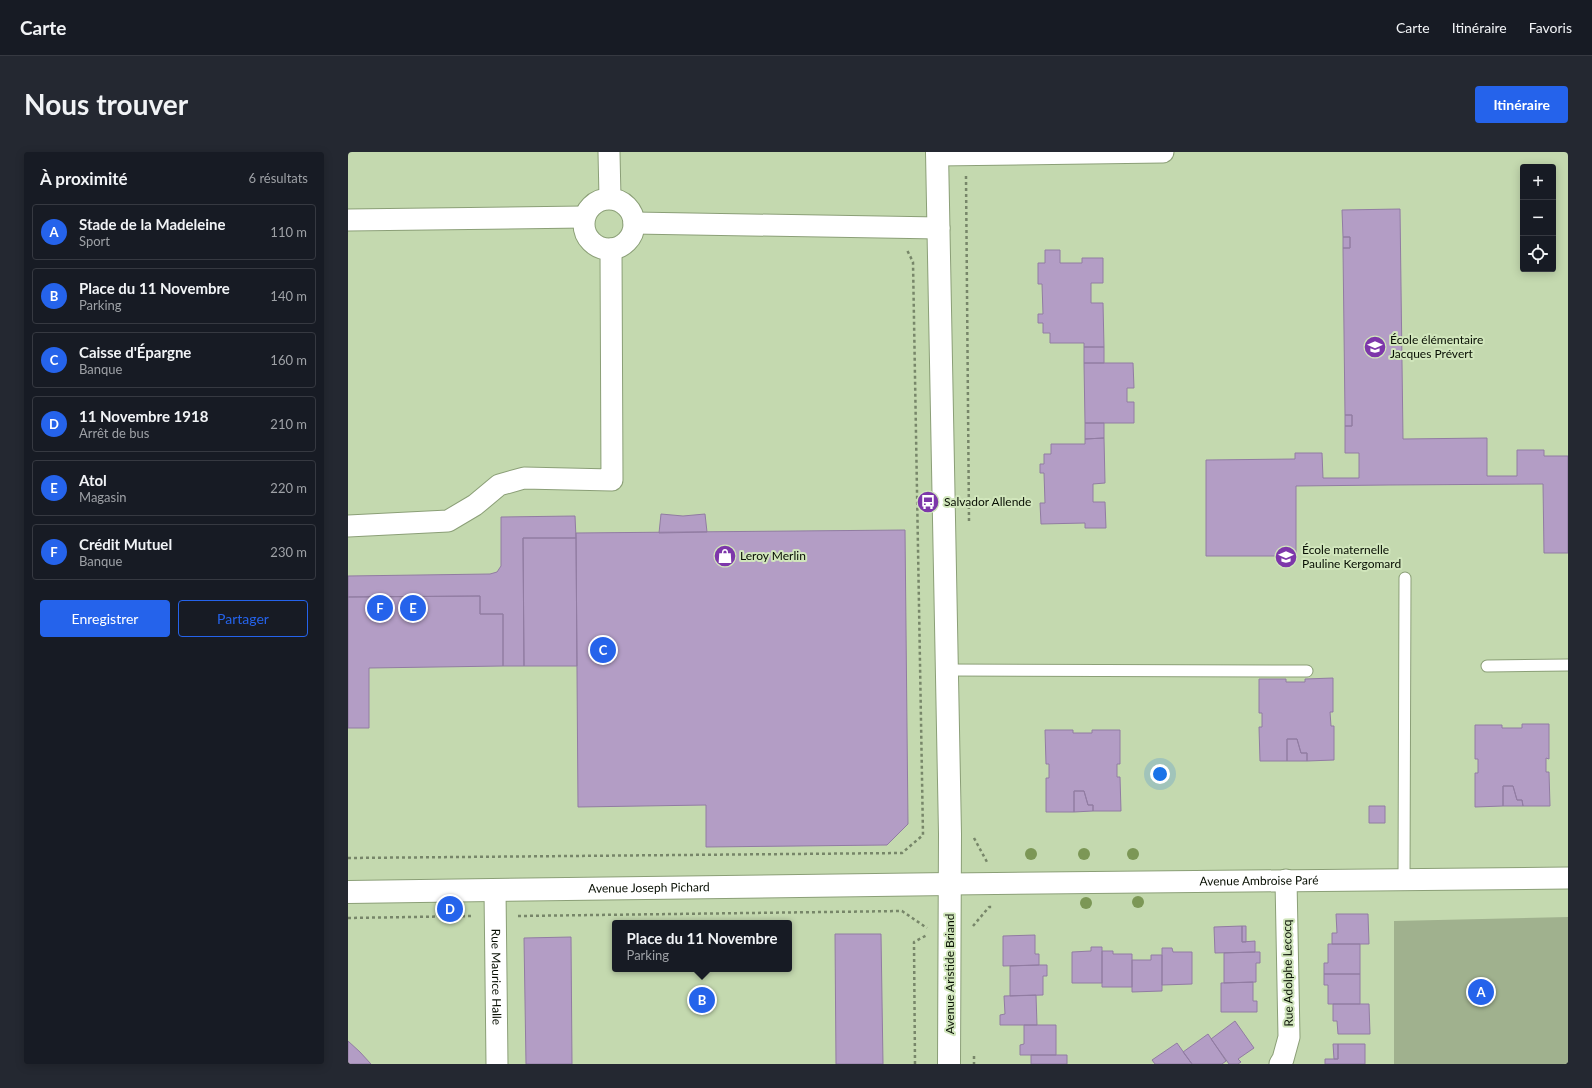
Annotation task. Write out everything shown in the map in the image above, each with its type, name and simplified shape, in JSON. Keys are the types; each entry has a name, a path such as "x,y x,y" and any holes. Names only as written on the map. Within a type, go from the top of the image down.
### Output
{"street":[{"path":"609,152 610,198"},
{"path":"937,153 1163,152"},
{"name":"Avenue Aristide Briand","path":"937,153 950,884 949,1064"},
{"path":"610,198 627,206 633,217 634,224 633,231 625,244 611,249 595,245 589,240 583,225 584,217 588,209 602,200 610,198"},
{"path":"348,220 584,217"},
{"path":"634,224 939,228"},
{"path":"348,526 448,521 475,505 499,485 524,478 612,480 611,249"},
{"name":"Avenue Ambroise Paré","path":"950,884 1568,878"},
{"name":"Rue Adolphe Lecocq","path":"1280,1064 1283,1059 1289,1037 1286,880"},
{"name":"Avenue Joseph Pichard","path":"348,892 950,884"},
{"name":"Rue Maurice Halle","path":"495,890 497,1064"}],"lane":[{"path":"1404,578 1404,879"},
{"path":"1487,666 1568,665"},
{"path":"947,670 1307,671"}],"path":[{"path":"965,154 969,527"},
{"path":"348,858 902,853 923,835 913,262 895,228"},
{"path":"972,834 989,867"},
{"path":"972,927 989,907"},
{"path":"348,918 902,911 928,928"},
{"path":"915,1064 914,942 934,932"}],"green space":[{"path":"1568,917 1568,1064 1394,1064 1394,921"}],"building":[{"path":"1400,209 1403,439 1487,438 1487,476 1517,476 1517,450 1544,450 1544,456 1568,456 1568,553 1544,553 1543,484 1388,485 1296,486 1296,556 1206,556 1206,460 1295,459 1295,453 1322,453 1323,478 1359,478 1359,453 1345,453 1345,426 1352,426 1352,415 1345,415 1343,248 1350,248 1350,237 1343,237 1342,210"},
{"path":"1343,237 1350,237 1350,248 1343,248"},
{"path":"1045,250 1060,250 1060,263 1082,263 1082,258 1103,258 1103,283 1091,283 1091,303 1103,303 1104,347 1084,347 1084,343 1050,343 1050,333 1043,333 1043,323 1038,323 1038,314 1043,314 1042,284 1038,284 1038,263 1045,263"},
{"path":"1084,347 1104,347 1104,363 1084,363"},
{"path":"1084,363 1133,363 1134,388 1127,388 1127,402 1134,402 1134,423 1085,423"},
{"path":"1345,415 1352,415 1352,426 1345,426"},
{"path":"1085,423 1104,423 1104,438 1085,439"},
{"path":"1104,438 1105,483 1093,484 1093,502 1105,502 1106,528 1085,528 1085,523 1041,524 1040,503 1045,503 1044,473 1040,473 1040,464 1044,464 1044,454 1051,454 1051,444 1085,444 1085,439"},
{"path":"661,514 683,516 705,514 707,532 659,533"},
{"path":"575,516 576,538 523,538 524,666 503,666 503,614 480,614 480,596 348,597 348,576 490,574 497,572 501,566 501,517"},
{"path":"905,530 908,824 887,845 706,847 706,805 578,807 576,533"},
{"path":"523,538 576,538 577,666 524,666"},
{"path":"480,596 480,614 503,614 503,666 369,668 369,728 348,728 348,597"},
{"path":"1333,678 1333,712 1330,712 1331,726 1334,726 1334,760 1307,761 1307,753 1301,753 1297,739 1287,739 1287,761 1260,761 1259,727 1262,727 1262,713 1259,713 1259,679 1286,679 1286,682 1305,682 1305,679"},
{"path":"1522,724 1549,724 1549,759 1546,758 1546,772 1549,772 1550,806 1523,806 1522,800 1517,800 1513,786 1503,786 1503,806 1475,807 1475,773 1478,773 1478,759 1475,759 1475,725 1502,725 1502,728 1522,728"},
{"path":"1045,730 1073,730 1073,733 1092,733 1092,730 1120,730 1120,764 1117,764 1117,777 1120,777 1121,811 1093,811 1093,805 1088,805 1084,791 1074,791 1074,812 1046,812 1046,778 1049,778 1049,764 1046,764"},
{"path":"1287,739 1297,739 1301,753 1307,753 1307,761 1287,761"},
{"path":"1503,786 1513,786 1517,800 1522,800 1523,806 1503,806"},
{"path":"1074,791 1084,791 1088,805 1093,805 1093,811 1074,812"},
{"path":"1369,806 1385,806 1385,823 1369,823"},
{"path":"1336,914 1368,914 1369,944 1332,944 1332,933 1337,933"},
{"path":"1242,926 1242,942 1255,941 1255,952 1215,953 1214,927"},
{"path":"1242,926 1246,926 1246,942 1242,942"},
{"path":"835,934 881,934 883,1064 836,1064"},
{"path":"1035,935 1035,954 1039,954 1039,965 1003,966 1003,936"},
{"path":"571,937 572,1064 526,1064 524,938"},
{"path":"1328,944 1360,944 1360,974 1324,974 1324,963 1328,963"},
{"path":"1091,947 1102,947 1102,983 1072,983 1072,952 1091,951"},
{"path":"1162,948 1172,948 1173,952 1192,952 1192,984 1162,985"},
{"path":"1102,951 1113,951 1113,954 1132,954 1132,987 1102,987"},
{"path":"1260,952 1260,963 1256,963 1256,982 1224,983 1224,953"},
{"path":"1151,955 1162,955 1162,991 1132,992 1132,960 1151,960"},
{"path":"1047,965 1047,976 1043,976 1043,995 1010,996 1010,966"},
{"path":"1324,974 1360,974 1360,1004 1328,1004 1328,985 1324,985"},
{"path":"1253,982 1253,1001 1257,1001 1257,1012 1221,1012 1221,983"},
{"path":"1036,995 1037,1025 1000,1025 1000,1015 1005,1014 1004,996"},
{"path":"1333,1004 1369,1004 1370,1034 1338,1034 1337,1021 1333,1021"},
{"path":"1235,1021 1254,1048 1238,1059 1241,1062 1238,1064 1229,1064 1211,1039"},
{"path":"1024,1025 1056,1025 1056,1055 1020,1055 1020,1045 1024,1044"},
{"path":"1208,1034 1226,1061 1222,1064 1192,1064 1183,1052"},
{"path":"348,1041 360,1052 371,1064 348,1064"},
{"path":"1177,1043 1192,1064 1155,1064 1152,1060"},
{"path":"1333,1044 1338,1044 1338,1059 1334,1059"},
{"path":"1338,1044 1365,1044 1365,1064 1325,1064 1325,1059 1338,1059"},
{"path":"1031,1055 1067,1055 1067,1064 1031,1064"}],"place":[{"name":"École élémentaire Jacques Prévert","path":"1375,347"},
{"name":"Salvador Allende","path":"928,502"},
{"name":"Leroy Merlin","path":"725,556"},
{"name":"École maternelle Pauline Kergomard","path":"1286,557"},
{"name":"Crédit Mutuel","path":"380,608"},
{"name":"Atol","path":"413,608"},
{"name":"Caisse d'Épargne","path":"603,650"},
{"name":"11 Novembre 1918","path":"450,909"},
{"name":"Stade de la Madeleine","path":"1481,992"},
{"name":"Place du 11 Novembre","path":"702,1000"}]}
